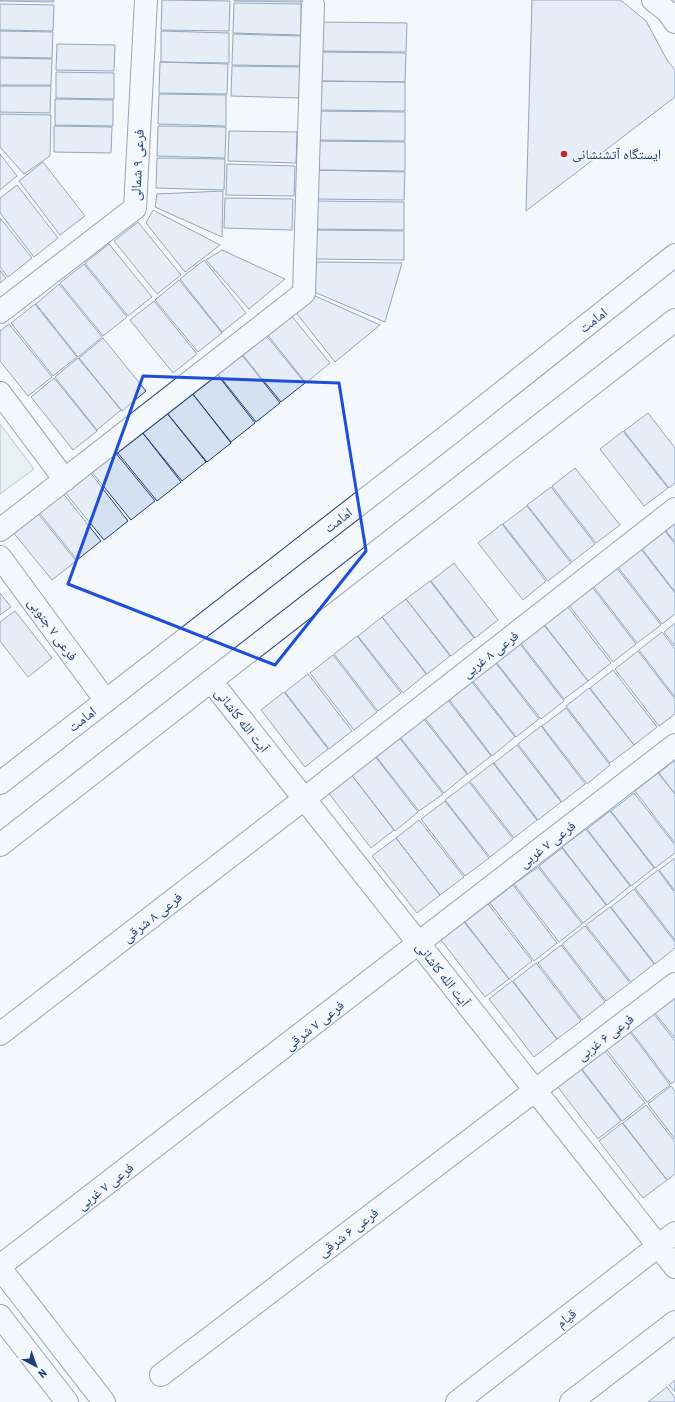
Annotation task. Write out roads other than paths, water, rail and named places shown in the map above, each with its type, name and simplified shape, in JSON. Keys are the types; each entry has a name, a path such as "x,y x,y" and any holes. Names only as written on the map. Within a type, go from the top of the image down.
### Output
{"street":[{"name":"فرعی ۹ شمالی","path":"0,312 135,208 146,0"},
{"path":"653,0 668,12 675,22"},
{"path":"674,0 675,5"},
{"path":"0,530 304,293 313,5"},
{"name":"امامت","path":"0,783 447,436 675,255"},
{"path":"0,845 673,325"},
{"path":"0,393 64,480"},
{"name":"فرعی ۸ غربی","path":"304,799 675,509"},
{"name":"فرعی ۷ جنوبی","path":"0,557 106,701"},
{"name":"آیت الله کاشانی","path":"211,681 535,1090 667,1239 675,1267"},
{"name":"فرعی ۷ غربی","path":"420,944 675,745"},
{"name":"فرعی ۸ شرقی","path":"0,1034 304,799"},
{"name":"فرعی ۷ شرقی","path":"209,1106 420,944"},
{"name":"فرعی ۶ غربی","path":"535,1090 675,984"},
{"name":"فرعی ۶ شرقی","path":"161,1375 535,1090"},
{"name":"فرعی ۷ غربی","path":"0,1267 209,1106"},
{"name":"قیام","path":"457,1402 667,1239"},
{"path":"0,1267 104,1402"},
{"path":"0,1316 67,1402"},
{"path":"571,1402 675,1322"}],"place":[{"name":"ایستگاه آتشنشانی","path":"564,154"}]}
